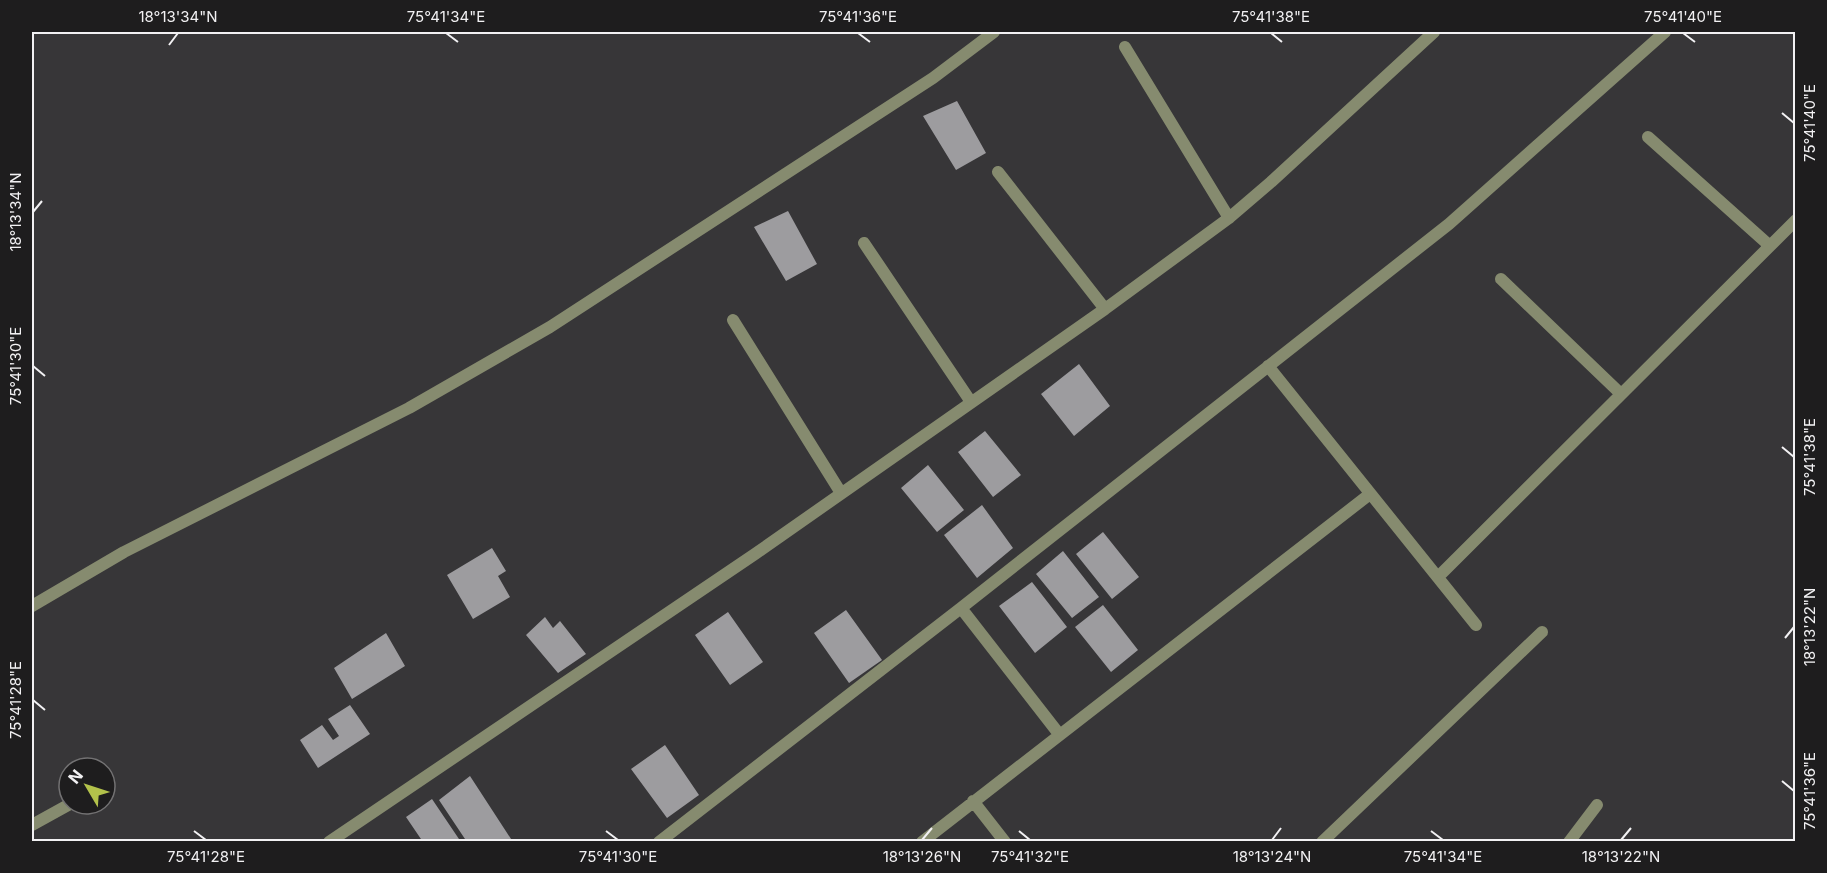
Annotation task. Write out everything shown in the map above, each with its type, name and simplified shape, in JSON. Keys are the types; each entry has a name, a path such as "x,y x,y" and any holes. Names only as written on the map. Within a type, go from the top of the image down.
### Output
{"street":[{"path":"32,606 124,552 410,408 550,327 933,78 994,32"},
{"path":"329,842 755,554 1105,309 1229,218 1434,32"},
{"path":"659,842 1449,224 1665,32"},
{"path":"1125,47 1229,218"},
{"path":"1648,137 1770,246"},
{"path":"998,172 1105,309"},
{"path":"1437,577 1796,220"},
{"path":"864,243 971,402"},
{"path":"1502,279 1621,394"},
{"path":"733,320 841,494"},
{"path":"1268,366 1476,625"},
{"path":"922,842 1370,494"},
{"path":"961,608 1059,734"},
{"path":"1322,842 1542,632"},
{"path":"973,801 1005,842"},
{"path":"1569,842 1597,805"},
{"path":"32,825 57,811"}],"building":[{"path":"957,101 986,153 956,170 923,116"},
{"path":"788,211 817,264 786,281 754,227"},
{"path":"1079,364 1110,406 1074,436 1041,394"},
{"path":"985,431 1021,475 993,497 958,452"},
{"path":"928,465 964,510 937,532 901,488"},
{"path":"982,505 1013,548 977,578 944,535"},
{"path":"1103,532 1139,577 1112,599 1076,554"},
{"path":"492,548 506,571 498,576 510,597 473,619 447,575"},
{"path":"1063,551 1099,597 1072,618 1036,574"},
{"path":"1032,582 1067,627 1035,653 999,606"},
{"path":"1103,605 1138,650 1111,672 1075,627"},
{"path":"846,610 882,660 849,683 814,633"},
{"path":"728,612 763,662 730,685 695,635"},
{"path":"545,617 553,628 560,621 586,654 558,673 526,635"},
{"path":"386,633 405,666 352,699 334,668"},
{"path":"350,705 370,734 318,768 300,740 322,725 333,740 339,736 328,719"},
{"path":"665,745 699,795 667,818 631,769"},
{"path":"470,776 513,842 467,842 439,800"},
{"path":"432,799 461,842 423,842 406,817"}]}
